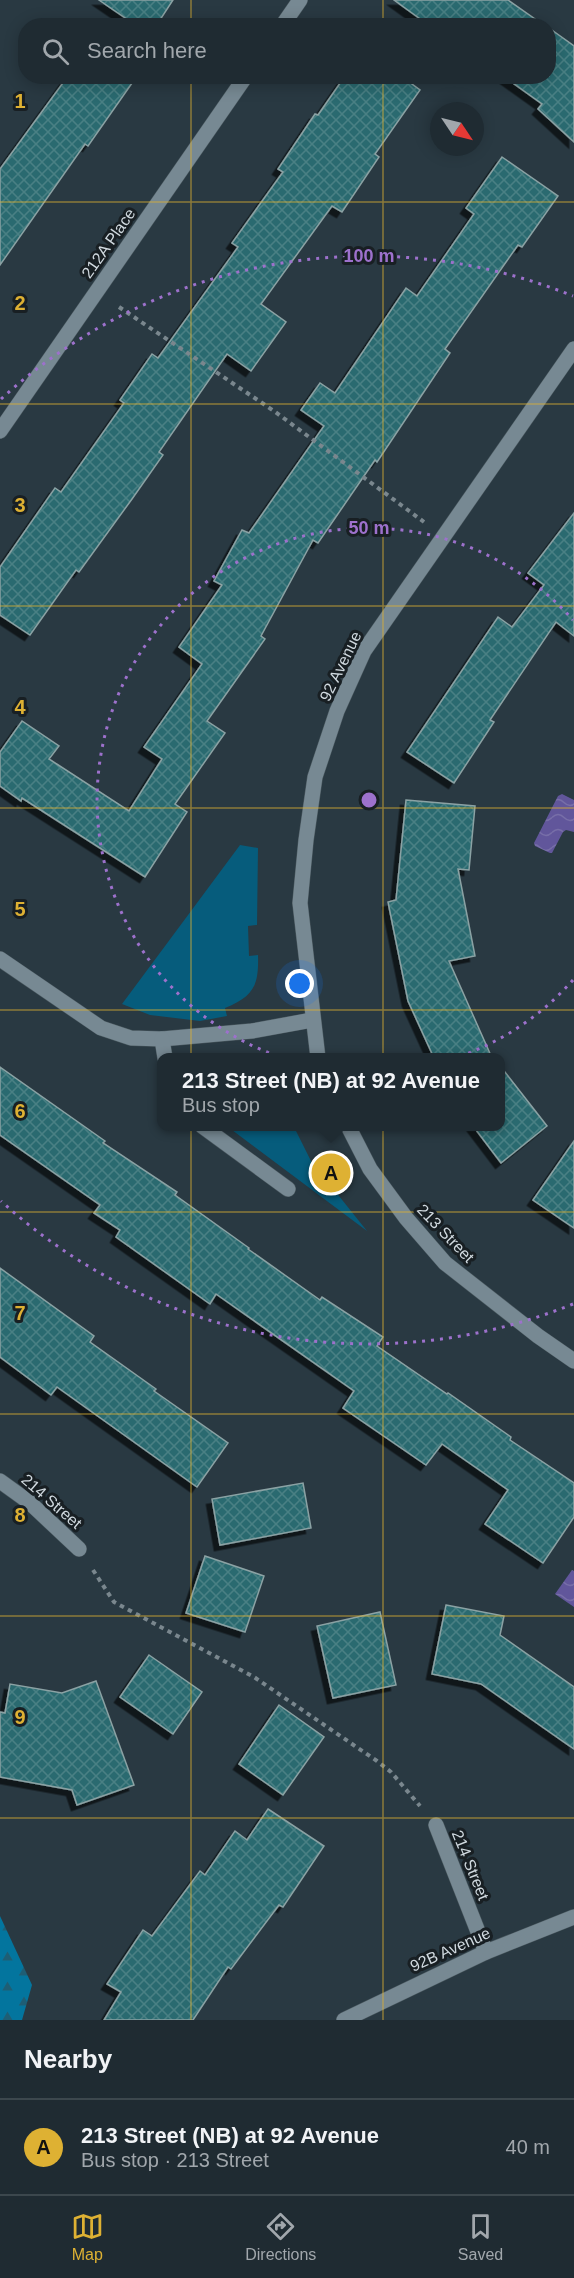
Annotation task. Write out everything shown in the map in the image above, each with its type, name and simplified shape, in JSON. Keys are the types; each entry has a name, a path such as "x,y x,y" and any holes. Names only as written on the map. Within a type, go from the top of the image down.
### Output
{"street":[{"path":"288,18 300,0"},
{"name":"212A Place","path":"0,431 240,84"},
{"name":"92 Avenue","path":"312,1020 300,903 315,777 337,711 364,651 574,349"},
{"path":"0,959 100,1028 131,1038 162,1039 252,1031 312,1020 317,1053"},
{"path":"162,1039 164,1053"},
{"path":"209,1131 288,1189"},
{"name":"213 Street","path":"351,1131 370,1169 406,1218 445,1263 538,1336 574,1361"},
{"name":"214 Street","path":"0,1481 29,1502 79,1549"},
{"name":"214 Street","path":"436,1825 486,1952"},
{"name":"92B Avenue","path":"344,2020 486,1952 574,1917"}],"path":[{"path":"95,292 274,411 444,536"},
{"path":"79,1549 114,1602 254,1677 377,1761 391,1772 436,1825"}],"shaded area":[{"path":"240,845 258,848 257,925 248,926 249,956 258,955 256,982 253,988 243,999 225,1008 227,1016 200,1021 150,1015 122,1004"},
{"path":"233,1131 296,1131 314,1167 322,1165 339,1196 367,1231"}],"green space":[{"path":"0,1916 32,1985 22,2020 0,2020"}],"water":[{"path":"562,794 574,800 574,832 566,830 563,832 550,853 535,846 534,843 558,796"},
{"path":"572,1570 574,1571 574,1607 555,1594"}],"building":[{"path":"99,0 173,0 161,18 125,18"},
{"path":"394,0 508,0 534,18 419,18"},
{"path":"556,33 574,46 574,142 538,109 542,104 514,84 556,84"},
{"path":"62,84 131,84 88,146 85,144 0,265 0,169"},
{"path":"339,84 412,84 420,90 375,154 379,157 342,212 332,206 261,304 286,322 251,371 227,354 159,452 163,455 79,572 76,570 30,635 0,615 0,567 55,488 61,492 124,403 120,400 152,354 158,358 238,247 232,243 283,172 278,169 315,114 318,115"},
{"path":"502,157 558,196 522,247 518,245 445,349 450,353 377,462 375,460 318,543 313,540 261,636 265,639 207,721 225,733 175,804 187,812 145,877 0,786 0,752 22,721 59,746 49,759 129,811 162,759 144,747 202,664 179,647 222,585 214,581 242,530 249,533 324,426 301,410 320,383 335,393 406,288 417,296 474,214 466,208"},
{"path":"574,513 574,636 556,622 490,720 494,722 454,783 407,752 498,617 512,627 544,585 528,573"},
{"path":"406,800 475,806 469,870 458,869 475,956 449,961 490,1053 432,1053 408,1001 388,902 396,900"},
{"path":"0,1067 105,1141 103,1143 177,1192 175,1195 320,1300 322,1297 383,1337 377,1346 448,1393 511,1437 510,1440 574,1483 574,1517 543,1563 485,1524 508,1490 442,1444 426,1465 343,1408 354,1391 216,1294 210,1304 116,1237 120,1230 94,1213 100,1205 0,1135"},
{"path":"505,1072 547,1126 501,1163 477,1131 505,1131"},
{"path":"574,1141 574,1228 533,1200"},
{"path":"0,1268 94,1336 90,1342 228,1443 197,1487 57,1387 51,1395 0,1357"},
{"path":"303,1483 311,1528 220,1545 212,1499"},
{"path":"205,1556 264,1576 245,1632 186,1613"},
{"path":"446,1605 504,1616 500,1635 574,1687 574,1749 481,1684 432,1674"},
{"path":"380,1612 396,1685 333,1698 317,1626"},
{"path":"149,1655 202,1692 173,1734 120,1697"},
{"path":"96,1681 134,1785 77,1805 72,1790 0,1777 0,1712 5,1713 10,1684 62,1693"},
{"path":"279,1705 324,1737 283,1795 239,1764"},
{"path":"268,1809 324,1846 283,1907 279,1905 231,1969 228,1967 193,2020 104,2020 121,1992 107,1984 143,1930 152,1936 200,1871 205,1875 235,1831 247,1840"}],"place":[{"name":"213 Street (NB) at 92 Avenue","path":"331,1173"}]}
